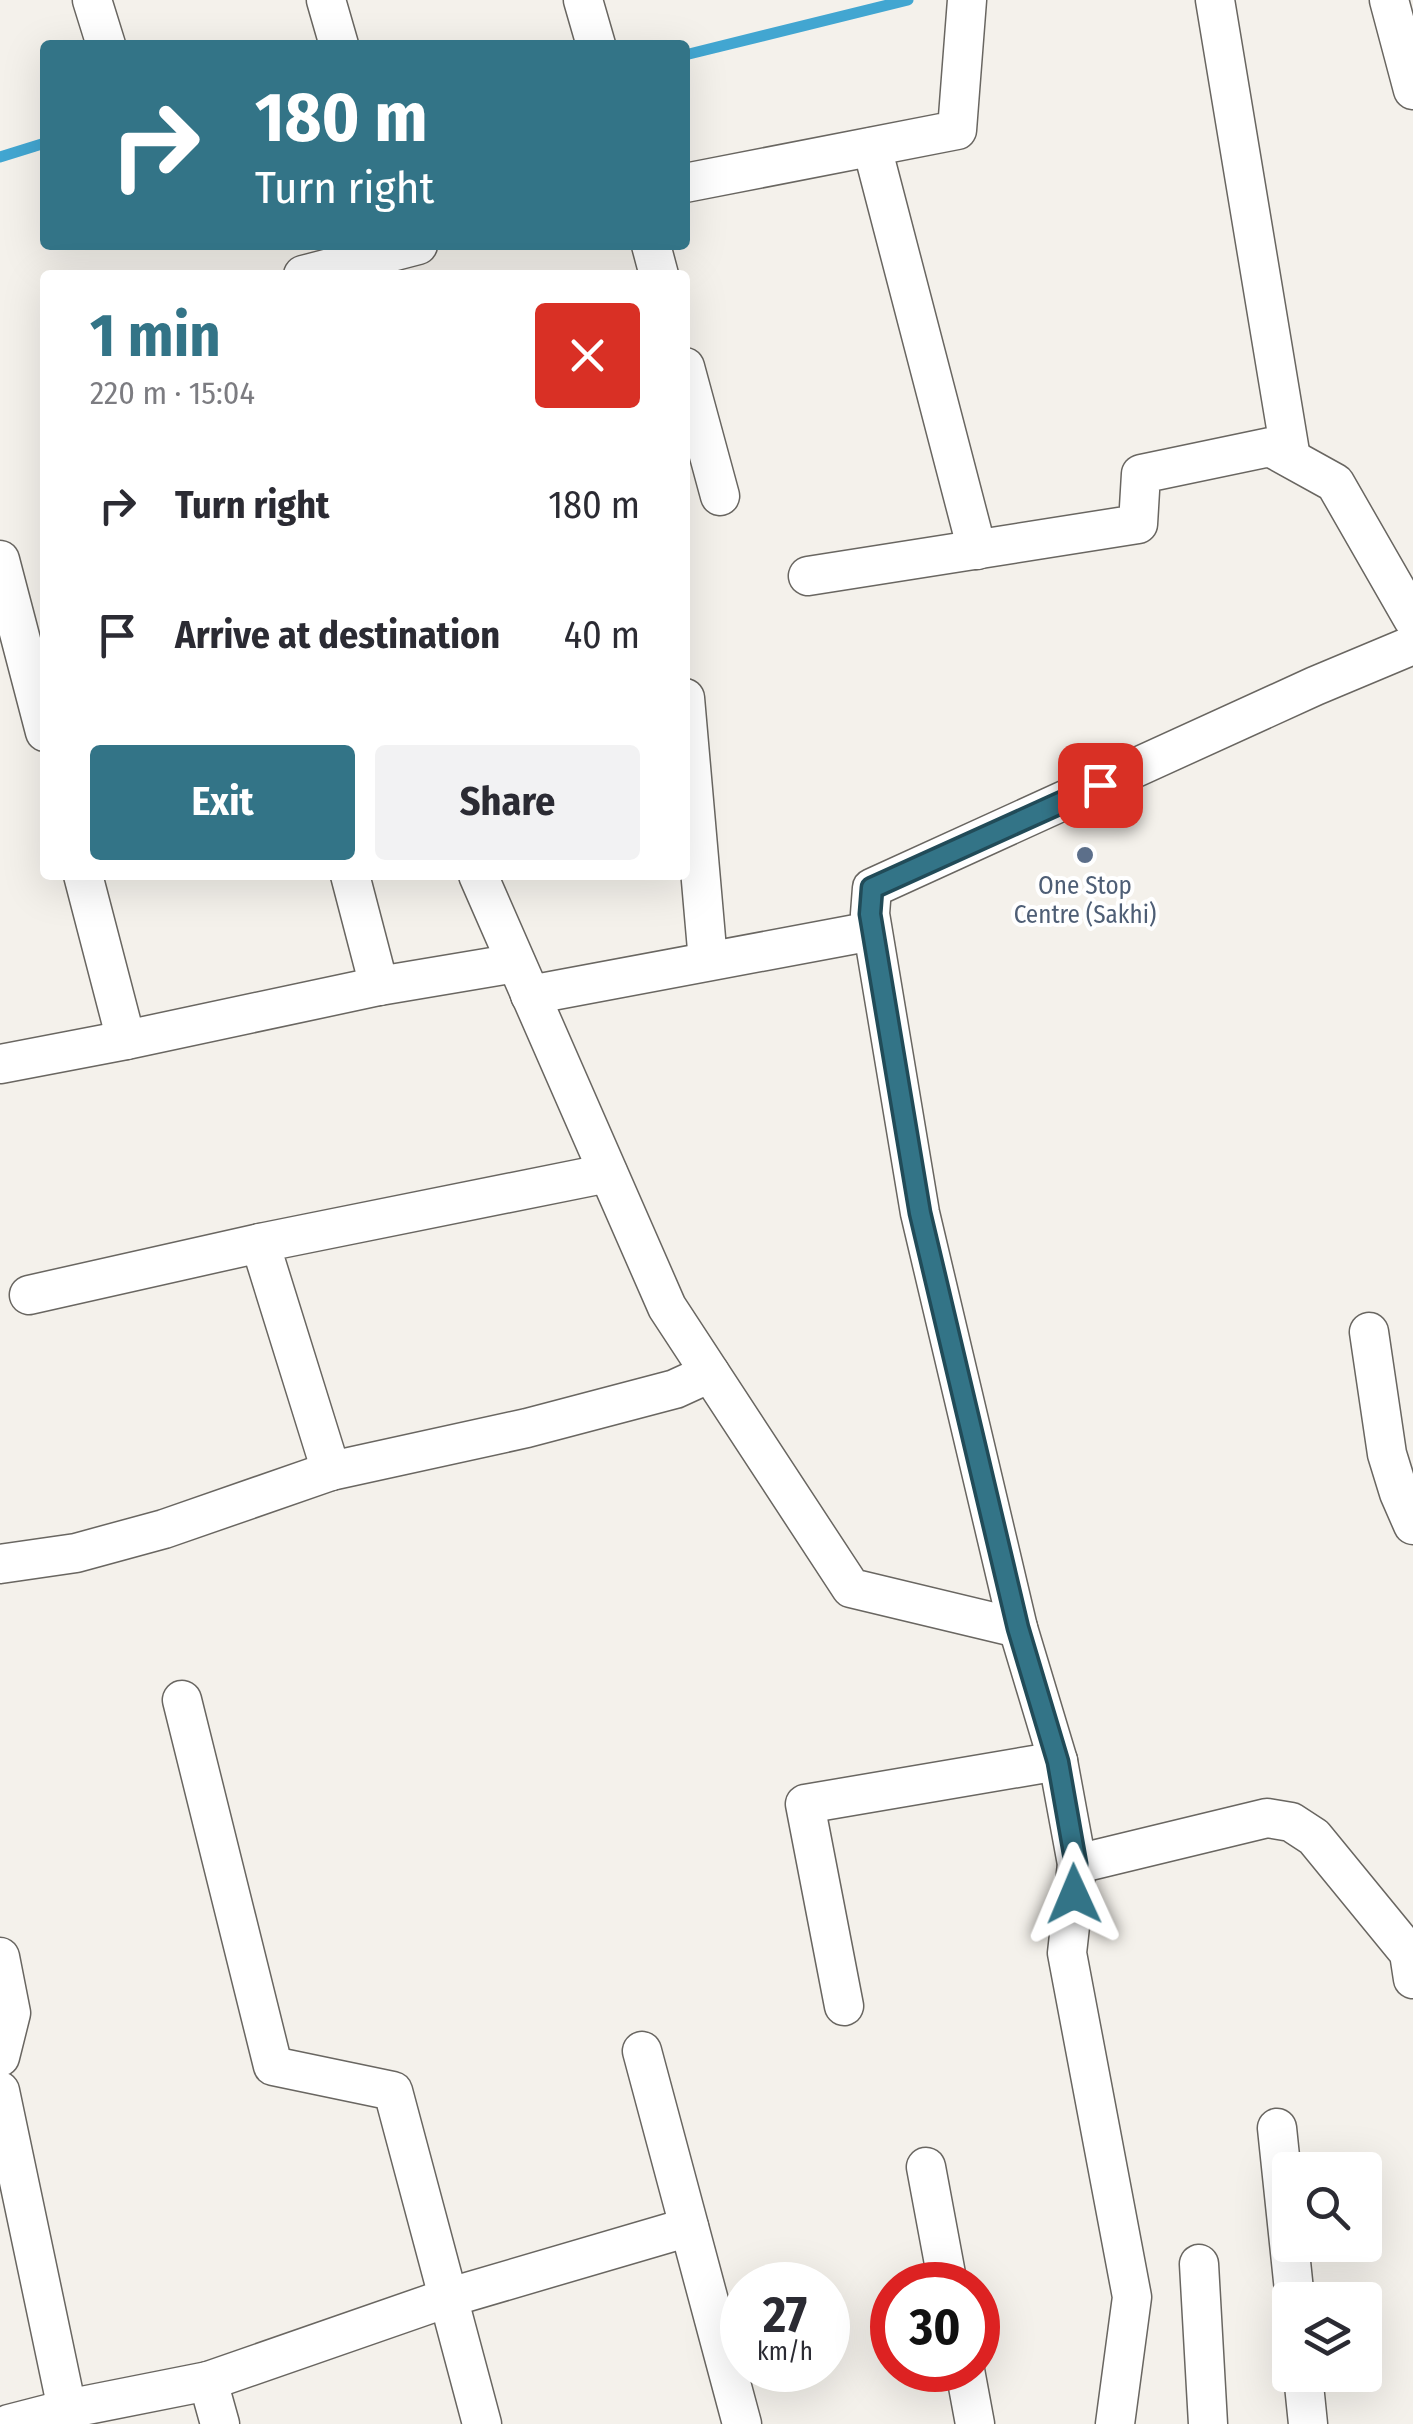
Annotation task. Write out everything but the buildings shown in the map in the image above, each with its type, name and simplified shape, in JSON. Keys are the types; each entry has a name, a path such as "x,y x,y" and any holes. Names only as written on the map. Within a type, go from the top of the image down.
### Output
{"street":[{"path":"92,0 104,40"},
{"path":"326,0 337,40"},
{"path":"583,0 595,40"},
{"path":"690,182 957,130 967,0"},
{"path":"1215,0 1290,458"},
{"path":"1389,0 1413,90"},
{"path":"872,147 977,550"},
{"path":"322,270 399,250"},
{"path":"690,386 720,496"},
{"path":"808,576 1138,524 1141,474 1270,447 1335,483 1413,619"},
{"path":"0,560 40,713"},
{"path":"1115,2424 1132,2298 1067,1953 1076,1864 1058,1762 1018,1628 920,1213 872,931 872,888 1315,686 1413,646"},
{"path":"690,755 708,961"},
{"path":"84,880 126,1040"},
{"path":"351,880 379,986"},
{"path":"480,880 667,1307 851,1588 1018,1628"},
{"path":"0,1064 379,986 523,979 708,961 872,931"},
{"path":"29,1296 260,1242 608,1172"},
{"path":"260,1242 331,1470"},
{"path":"1369,1332 1388,1454 1413,1525"},
{"path":"0,1564 76,1553 164,1529 331,1470 528,1428 675,1389 710,1373"},
{"path":"182,1700 273,2066 394,2091 482,2424"},
{"path":"844,2006 806,1804 1058,1762"},
{"path":"1076,1864 1267,1818 1291,1822 1314,1837 1412,1960"},
{"path":"0,1957 10,2012 0,2057"},
{"path":"642,2051 742,2424"},
{"path":"1,2105 68,2409"},
{"path":"1277,2128 1293,2282"},
{"path":"926,2167 944,2262"},
{"path":"9,2424 208,2381 447,2298 689,2227"},
{"path":"1199,2264 1208,2424"},
{"path":"208,2381 220,2424"},
{"path":"969,2392 975,2424"},
{"path":"1305,2392 1308,2424"}],"waterway":[{"path":"690,54 908,0"},
{"path":"0,157 40,145"}],"place":[{"name":"One Stop Centre (Sakhi)","path":"1085,855"}],"route":[{"path":"1074,1894 1076,1864 1058,1762 1018,1628 920,1213 870,914 872,888 1100,785"}]}
